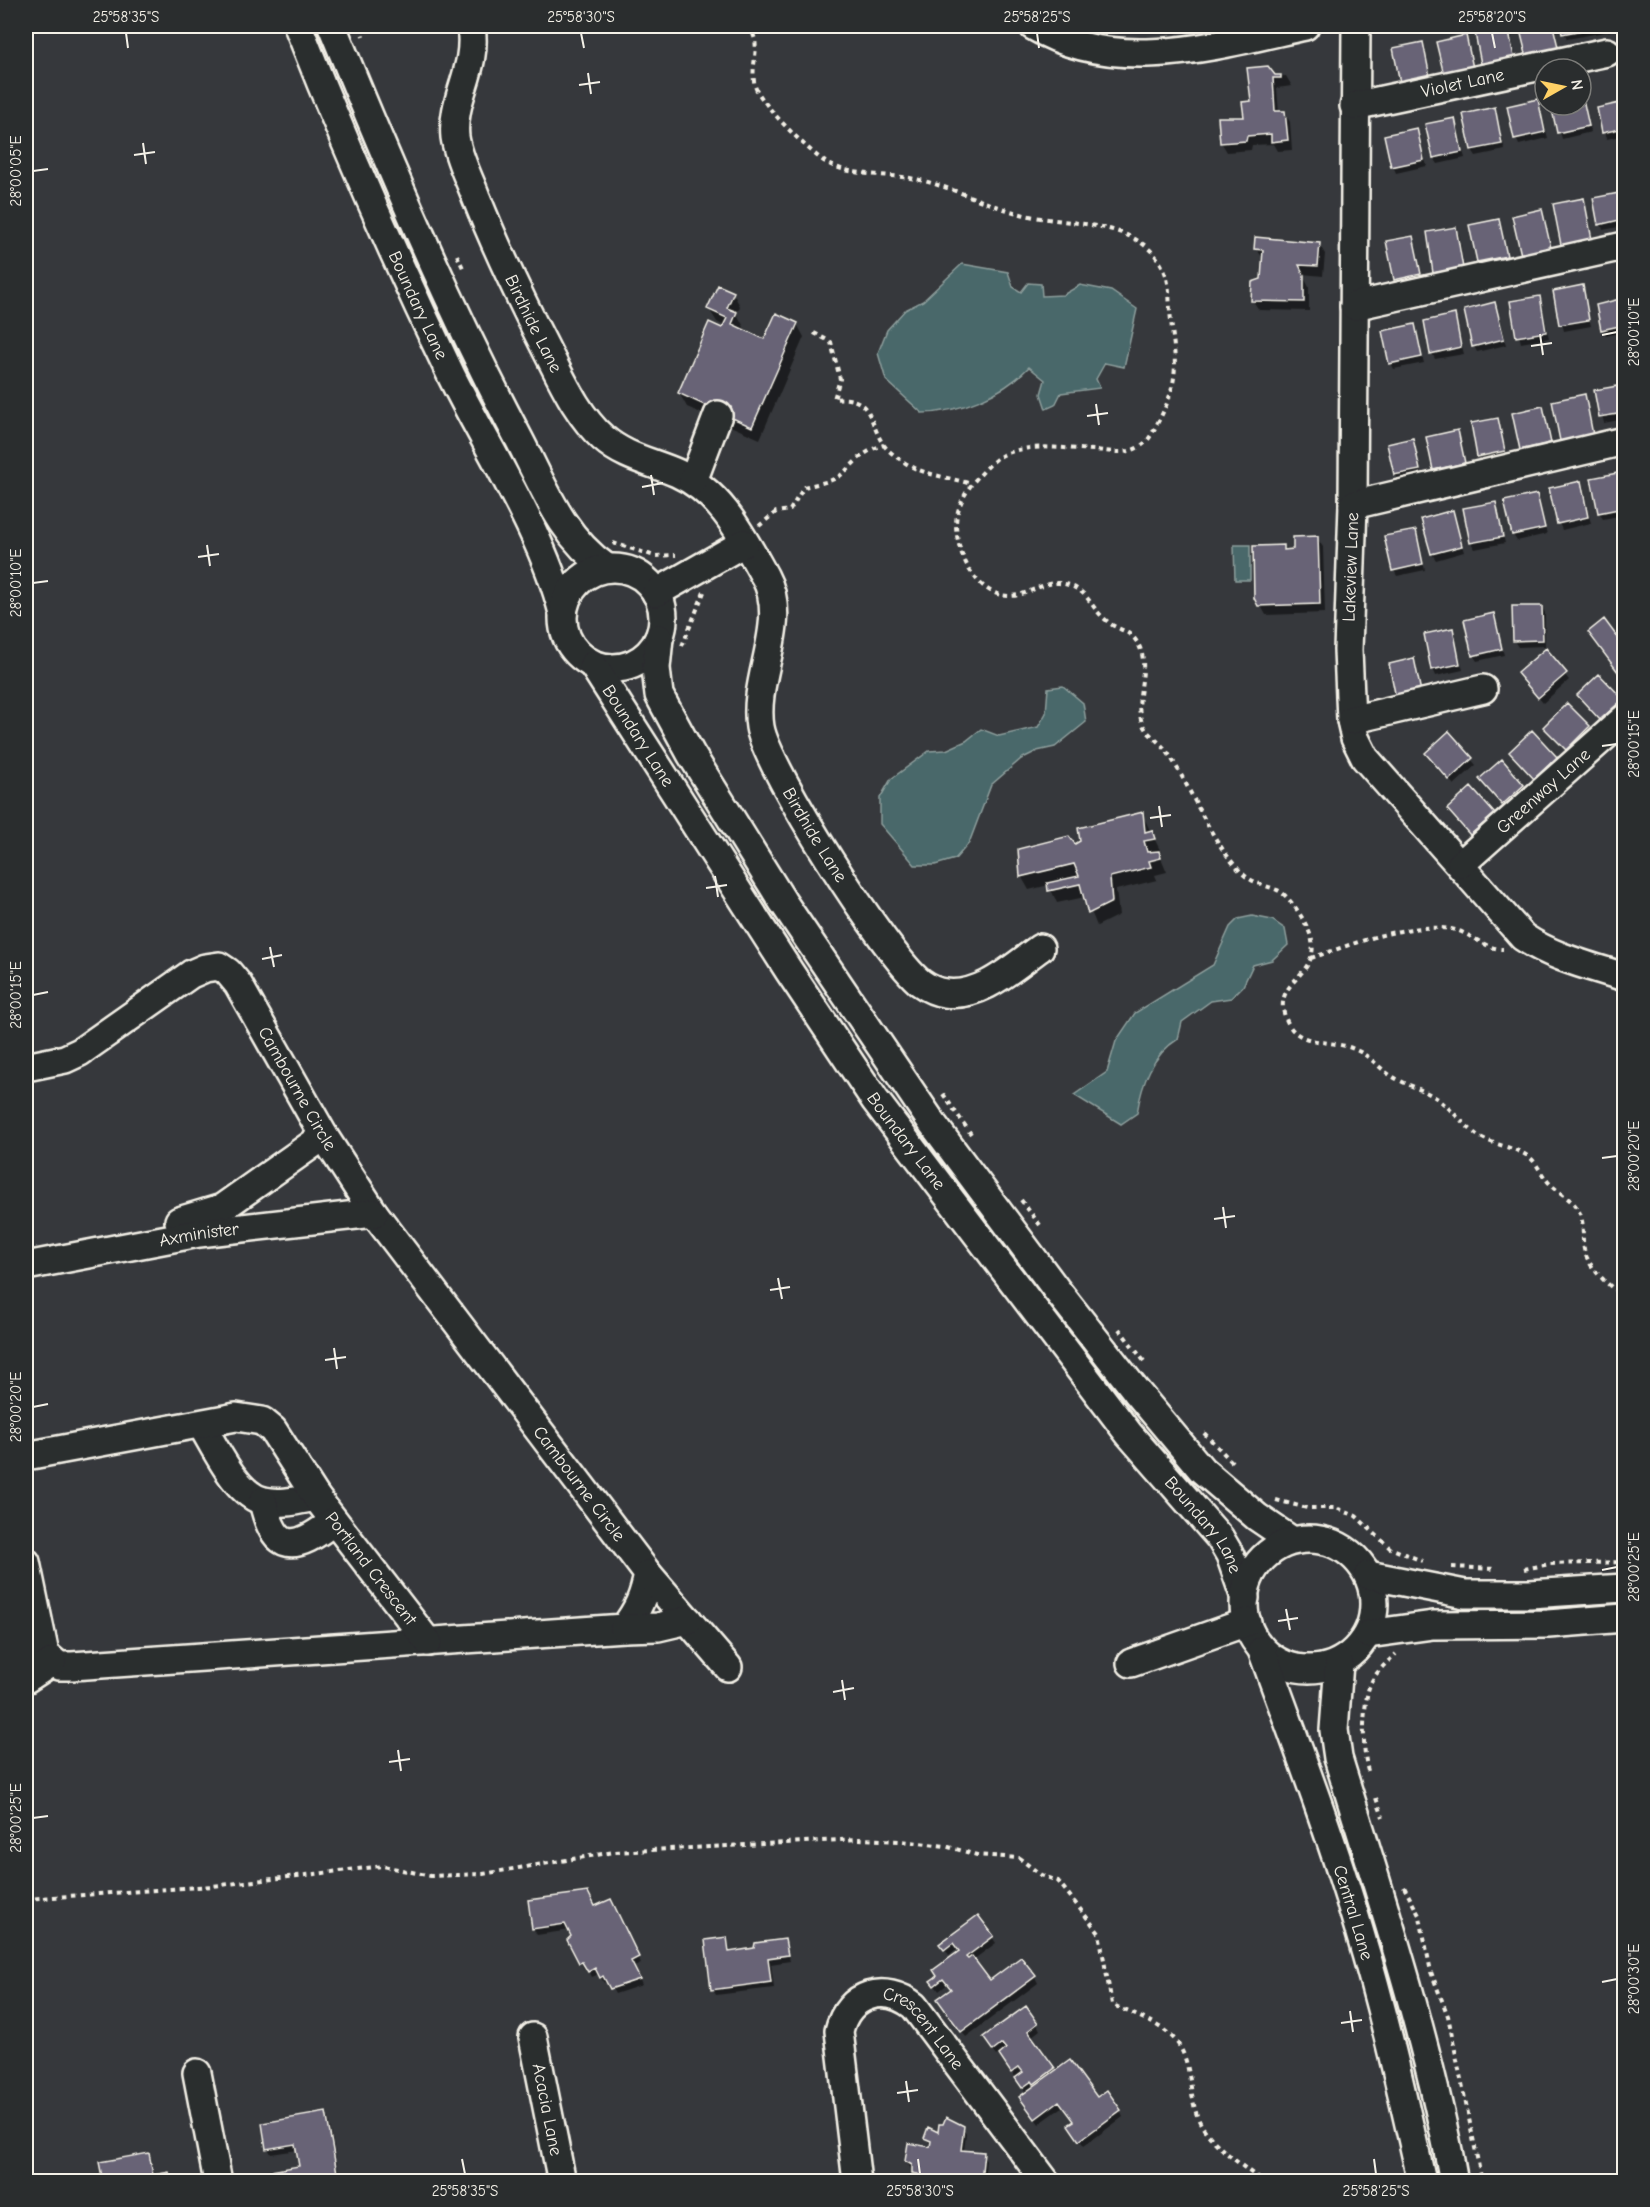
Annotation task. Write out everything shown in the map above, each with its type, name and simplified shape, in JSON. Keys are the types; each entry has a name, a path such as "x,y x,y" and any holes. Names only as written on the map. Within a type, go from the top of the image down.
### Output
{"street":[{"name":"Boundary Lane","path":"298,26 393,249 446,364 549,569 562,613"},
{"name":"Boundary Lane","path":"332,26 434,263 494,391 561,521 584,550 607,568"},
{"name":"Birdhide Lane","path":"471,26 472,55 469,72 457,106 456,141 489,230 536,330 578,408 604,440 636,458 693,481 712,493 734,523 766,580 773,602 772,632 759,687 760,730 768,754 814,832 890,947 923,985 945,993 979,989 1040,948"},
{"path":"1033,26 1081,47 1168,52 1203,48 1305,26"},
{"name":"Lakeview Lane","path":"1356,26 1353,505 1348,650 1351,720 1355,738 1365,758 1461,864 1523,937 1558,956 1624,977"},
{"name":"Violet Lane","path":"1354,106 1607,52"},
{"path":"1354,306 1624,246"},
{"path":"693,481 718,415"},
{"path":"1353,505 1624,441"},
{"path":"656,593 744,543"},
{"path":"607,568 624,569 640,576 656,593 661,603 663,621 670,644 651,651 639,662 624,668 608,669 593,665 579,656 569,644 563,629 562,613 567,597 577,583 590,573 607,568"},
{"name":"Boundary Lane","path":"670,644 656,668 659,695 691,754 783,902 933,1124 1092,1336 1202,1470 1257,1517 1291,1540"},
{"name":"Boundary Lane","path":"593,665 789,971 875,1100 1122,1425 1220,1538 1230,1555 1246,1610"},
{"path":"1351,720 1483,689"},
{"name":"Greenway Lane","path":"1461,864 1624,719"},
{"name":"Cambourne Circle","path":"26,1067 65,1059 80,1052 192,974 205,968 219,966 228,972 248,999 324,1136 374,1213 648,1574 728,1667"},
{"name":"Axminister","path":"26,1249 163,1225 210,1214 237,1199 324,1136"},
{"name":"Axminister","path":"26,1266 199,1233 374,1213"},
{"name":"Portland Crescent","path":"26,1456 202,1426 236,1418 262,1421 273,1430 316,1497 428,1642"},
{"path":"202,1426 230,1473 254,1498 263,1501 268,1523 276,1537 288,1544 311,1539 334,1521"},
{"name":"Portland Crescent","path":"263,1501 277,1503 316,1497"},
{"path":"1314,1538 1336,1543 1355,1556 1368,1575 1374,1594 1374,1615 1368,1634 1355,1651 1339,1663 1319,1669 1299,1669 1279,1663 1263,1650 1250,1632 1246,1610 1246,1587 1255,1566 1271,1550 1291,1540 1314,1538"},
{"path":"26,1563 40,1640 45,1654 59,1666 658,1627 688,1620"},
{"path":"624,1628 645,1595 648,1574"},
{"path":"1368,1575 1465,1594 1530,1594 1624,1588"},
{"path":"1131,1663 1246,1610"},
{"path":"1368,1634 1433,1625 1548,1624 1624,1618"},
{"name":"Central Lane","path":"1263,1650 1316,1796 1359,1930 1392,2048 1422,2181"},
{"path":"26,1679 52,1662"},
{"name":"Central Lane","path":"1339,1663 1334,1730 1338,1758 1408,1983 1433,2078 1454,2181"},
{"name":"Crescent Lane","path":"857,2181 839,2031 846,2011 852,2004 868,1996 884,1994 905,1999 914,2007 1046,2181"},
{"name":"Acacia Lane","path":"533,2037 562,2181"},
{"path":"197,2073 218,2181"}],"path":[{"path":"748,26 757,41 754,74 759,95 813,153 828,163 846,172 880,174 953,188 983,203 1025,215 1086,224 1118,233 1146,248 1164,268 1169,288 1176,381 1169,402 1146,443 1130,452 1037,448 1000,456 971,484 958,509 956,529 959,542 975,579 991,592 1012,597 1047,584 1068,586 1084,593 1107,622 1127,632 1137,641 1143,664 1140,712 1145,728 1167,750 1209,827 1242,874 1253,883 1277,890 1289,898 1308,927 1312,940 1311,958 1282,999 1282,1008 1296,1034 1311,1040 1343,1044 1354,1049 1392,1077 1438,1099 1479,1136 1528,1156 1548,1182 1577,1208 1583,1222 1583,1245 1588,1260 1624,1297"},
{"path":"814,333 831,342 840,379 834,399 847,398 862,404 877,427 884,445 901,460 925,474 971,484"},
{"path":"744,543 767,516 790,510 804,487 839,476 860,456 872,448 884,445"},
{"path":"670,644 695,620 697,606 710,574 706,565"},
{"path":"1311,958 1408,930 1438,928 1459,931 1496,949 1510,946 1523,937"},
{"path":"942,1093 964,1121 975,1141"},
{"path":"1015,1193 1042,1228"},
{"path":"1117,1326 1150,1371"},
{"path":"1198,1427 1235,1466"},
{"path":"1269,1495 1278,1502 1307,1508 1336,1508 1356,1516 1390,1548 1429,1564"},
{"path":"1519,1570 1550,1564 1624,1562"},
{"path":"1448,1566 1508,1570"},
{"path":"1369,1773 1366,1732 1368,1690 1381,1667 1396,1654 1403,1653"},
{"path":"1374,1792 1384,1823"},
{"path":"26,1899 212,1886 383,1866 431,1876 483,1874 614,1852 860,1839 945,1846 977,1855 1019,1858 1041,1875 1058,1881 1099,1933 1112,2004 1171,2035 1185,2058 1192,2082 1194,2107 1204,2129 1240,2164 1263,2181"},
{"path":"1403,1885 1419,1917 1431,1972 1448,2016 1482,2181"}],"water":[{"path":"962,264 1008,272 1013,287 1021,292 1028,283 1041,284 1042,296 1063,295 1080,285 1111,291 1137,309 1124,367 1105,363 1096,379 1100,388 1061,393 1055,405 1046,409 1041,394 1045,380 1029,367 1007,386 980,400 951,410 922,413 886,380 878,353 887,330 905,310 923,301"},
{"path":"1234,545 1250,545 1250,580 1235,580"},
{"path":"1063,686 1083,703 1086,722 1055,747 1037,751 1021,759 991,785 969,843 955,859 935,865 915,865 880,824 880,798 891,779 929,751 946,750 966,741 981,729 999,736 1038,727 1046,713 1048,688"},
{"path":"1252,916 1272,920 1285,929 1288,945 1272,960 1253,965 1243,986 1231,998 1211,1001 1182,1022 1178,1039 1161,1053 1145,1081 1137,1113 1121,1124 1074,1095 1107,1072 1116,1041 1135,1013 1213,965 1230,927 1238,919"}],"building":[{"path":"1519,26 1553,26 1559,51 1527,58"},
{"path":"1560,26 1604,26 1562,34"},
{"path":"1508,27 1515,62 1482,69 1475,33"},
{"path":"1466,35 1473,68 1444,75 1436,42"},
{"path":"1423,42 1430,77 1400,83 1393,48"},
{"path":"1268,66 1275,75 1281,75 1281,78 1273,78 1275,111 1285,111 1288,140 1271,142 1271,134 1247,136 1246,141 1220,143 1218,117 1244,117 1242,102 1251,101 1247,68"},
{"path":"1533,100 1533,117 1542,117 1545,132 1514,139 1507,106"},
{"path":"1624,102 1624,128 1602,133 1597,108"},
{"path":"1495,107 1502,144 1471,150 1463,114"},
{"path":"1554,117 1587,117 1589,126 1557,133"},
{"path":"1455,118 1462,152 1433,158 1425,124"},
{"path":"1417,128 1424,160 1391,167 1384,135"},
{"path":"1624,192 1624,219 1598,225 1593,198"},
{"path":"1584,198 1592,240 1561,245 1553,204"},
{"path":"1542,209 1551,248 1521,255 1512,216"},
{"path":"1499,219 1507,256 1477,262 1469,225"},
{"path":"1456,227 1463,268 1433,273 1427,232"},
{"path":"1413,236 1421,274 1394,280 1386,241"},
{"path":"1255,237 1320,243 1318,266 1299,265 1304,275 1304,302 1251,301 1252,282 1261,279 1263,250 1254,249"},
{"path":"718,285 734,292 727,308 737,312 732,324 764,339 776,313 798,323 752,427 678,393 709,322 722,328 727,318 707,309"},
{"path":"1583,285 1589,320 1559,325 1553,291"},
{"path":"1540,296 1546,332 1516,337 1510,301"},
{"path":"1624,298 1624,325 1601,330 1596,305"},
{"path":"1495,302 1504,339 1472,347 1464,310"},
{"path":"1455,314 1461,347 1430,354 1424,321"},
{"path":"1415,324 1422,357 1389,364 1382,331"},
{"path":"1624,385 1624,413 1599,417 1594,390"},
{"path":"1585,394 1593,435 1560,441 1552,401"},
{"path":"1543,406 1551,443 1520,450 1512,413"},
{"path":"1498,418 1505,451 1477,457 1471,423"},
{"path":"1458,430 1465,463 1433,470 1426,437"},
{"path":"1413,438 1420,470 1394,475 1387,444"},
{"path":"1623,472 1624,508 1598,513 1591,478"},
{"path":"1581,481 1588,517 1557,524 1549,488"},
{"path":"1537,494 1545,528 1512,535 1504,501"},
{"path":"1496,502 1503,537 1470,543 1463,508"},
{"path":"1453,510 1462,546 1431,554 1421,519"},
{"path":"1416,530 1423,564 1392,571 1384,536"},
{"path":"1318,536 1320,604 1258,606 1254,598 1253,546 1284,545 1284,550 1293,549 1293,537"},
{"path":"1512,606 1542,606 1543,640 1513,641"},
{"path":"1494,613 1502,649 1472,656 1464,620"},
{"path":"1604,619 1624,646 1624,680 1588,632"},
{"path":"1453,628 1460,664 1431,670 1424,634"},
{"path":"1546,648 1567,673 1538,698 1517,673"},
{"path":"1414,658 1421,692 1396,698 1389,664"},
{"path":"1599,674 1623,699 1600,720 1577,695"},
{"path":"1567,703 1590,726 1566,750 1543,727"},
{"path":"1532,730 1557,757 1534,779 1509,752"},
{"path":"1449,731 1473,758 1449,780 1425,753"},
{"path":"1502,759 1524,785 1502,805 1479,779"},
{"path":"1471,787 1495,814 1470,835 1447,809"},
{"path":"1143,812 1145,832 1152,830 1155,839 1144,841 1147,852 1159,851 1161,858 1149,861 1151,867 1110,877 1112,902 1088,914 1080,884 1048,891 1047,883 1079,876 1074,864 1020,877 1018,849 1069,836 1075,844 1080,841 1078,828"},
{"path":"588,1892 595,1906 611,1899 639,1957 631,1961 640,1979 610,1989 603,1976 600,1978 595,1968 588,1972 582,1962 579,1963 567,1940 571,1936 565,1924 532,1929 528,1900"},
{"path":"978,1915 994,1936 966,1957 968,1959 972,1956 990,1980 1021,1957 1036,1976 961,2032 937,1999 951,1989 943,1979 934,1986 930,1981 937,1976 933,1970 959,1951 953,1943 944,1950 939,1944"},
{"path":"727,1937 729,1952 754,1948 755,1943 785,1939 788,1955 768,1958 771,1982 711,1990 705,1940"},
{"path":"1026,2006 1038,2023 1028,2031 1055,2068 1034,2084 1032,2081 1022,2088 1015,2078 1023,2072 1019,2067 1011,2073 999,2055 1006,2049 1002,2044 993,2051 983,2037"},
{"path":"1070,2060 1097,2097 1107,2090 1121,2110 1079,2141 1068,2125 1074,2121 1059,2101 1035,2119 1019,2097"},
{"path":"326,2112 338,2178 317,2182 256,2182 254,2174 299,2166 295,2144 266,2149 262,2123"},
{"path":"946,2117 964,2126 961,2150 984,2152 981,2181 917,2182 918,2174 912,2173 912,2165 905,2161 908,2143 930,2147 931,2141 924,2138 928,2127 938,2132 939,2124 943,2124"},
{"path":"149,2153 153,2175 169,2172 171,2182 103,2182 99,2162"}]}
